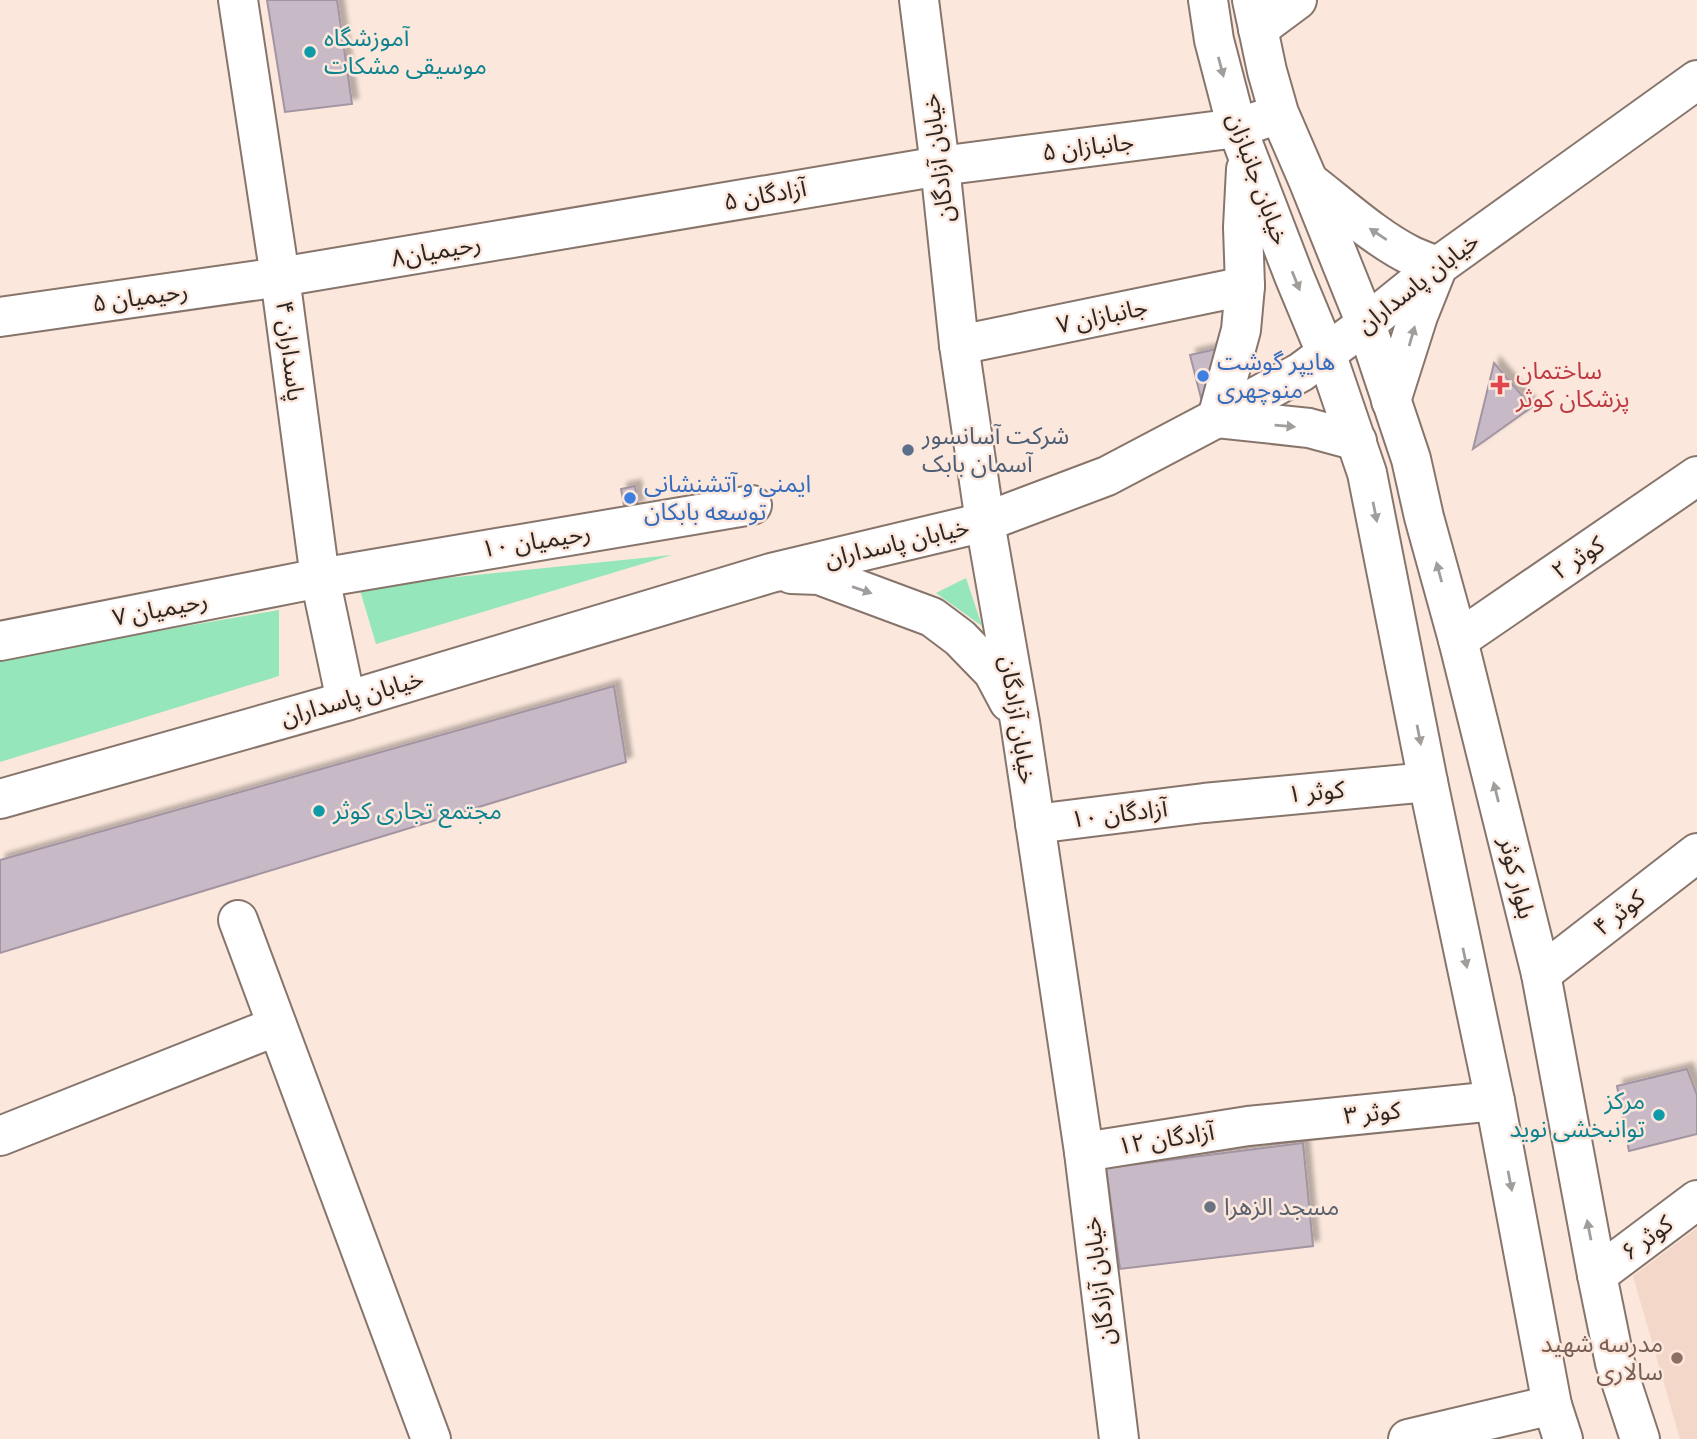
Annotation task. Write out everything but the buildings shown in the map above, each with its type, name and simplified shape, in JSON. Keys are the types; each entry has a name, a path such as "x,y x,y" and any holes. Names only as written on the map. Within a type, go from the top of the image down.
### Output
{"street":[{"name":"پاسداران ۴","path":"238,0 280,277 320,578 346,701"},
{"name":"خیابان آزادگان","path":"919,0 959,345 985,522 1020,722 1084,1152 1119,1439"},
{"name":"خیابان جانبازان","path":"1208,0 1214,40 1242,141 1326,353"},
{"path":"1255,15 1297,0"},
{"name":"خیابان جانبازان","path":"1255,15 1279,113 1366,324"},
{"name":"خیابان پاسداران","path":"0,799 346,701 771,573 985,522 1107,476 1301,372 1438,266 1697,80"},
{"name":"جانبازان ۵","path":"940,166 1242,141 1279,113"},
{"path":"1242,141 1245,286 1241,330 1217,418 1309,428 1362,457 1410,459"},
{"name":"آزادگان ۵","path":"591,225 940,166"},
{"path":"1308,180 1385,239 1411,256 1438,266 1418,316 1391,401"},
{"name":"رحیمیان۸","path":"280,277 591,225"},
{"name":"رحیمیان ۵","path":"0,317 280,277"},
{"name":"جانبازان ۷","path":"959,345 1245,286"},
{"name":"بلوار کوثر","path":"1366,324 1410,459 1541,974 1615,1363 1640,1439"},
{"path":"1326,353 1362,457 1495,1101 1558,1422 1408,1439"},
{"name":"کوثر ۲","path":"1458,640 1697,476"},
{"name":"رحیمیان ۱۰","path":"320,578 752,505"},
{"path":"771,573 819,575 932,617 960,638 993,672 1020,722"},
{"name":"رحیمیان ۷","path":"0,641 320,578"},
{"name":"کوثر ۱","path":"1204,803 1428,782"},
{"name":"آزادگان ۱۰","path":"1035,824 1204,803"},
{"name":"کوثر ۴","path":"1541,974 1697,853"},
{"path":"238,920 431,1439"},
{"path":"0,1136 277,1026"},
{"name":"کوثر ۳","path":"1248,1126 1495,1101"},
{"name":"آزادگان ۱۲","path":"1084,1152 1248,1126"},
{"name":"کوثر ۶","path":"1597,1275 1697,1200"}],"shaded area":[{"name":"مدرسه شهید سالاری","path":"1697,1228 1697,1439 1680,1439 1633,1276"}],"green space":[{"path":"672,555 376,644 359,587"},
{"path":"966,578 982,626 936,593"},
{"path":"279,610 279,676 0,762 0,658"}],"place":[{"name":"آموزشگاه موسیقی مشکات","path":"310,52"},
{"name":"هایپر گوشت منوچهری","path":"1203,376"},
{"name":"ساختمان پزشکان کوثر","path":"1500,385"},
{"name":"شرکت آسانسور آسمان بابک","path":"908,450"},
{"name":"ایمنی و آتشنشانی توسعه بابکان","path":"630,498"},
{"name":"مجتمع تجاری کوثر","path":"319,811"},
{"name":"مرکز توانبخشی نوید","path":"1659,1115"},
{"name":"مسجد الزهرا","path":"1210,1207"},
{"name":"مدرسه شهید سالاری","path":"1677,1358"}]}
